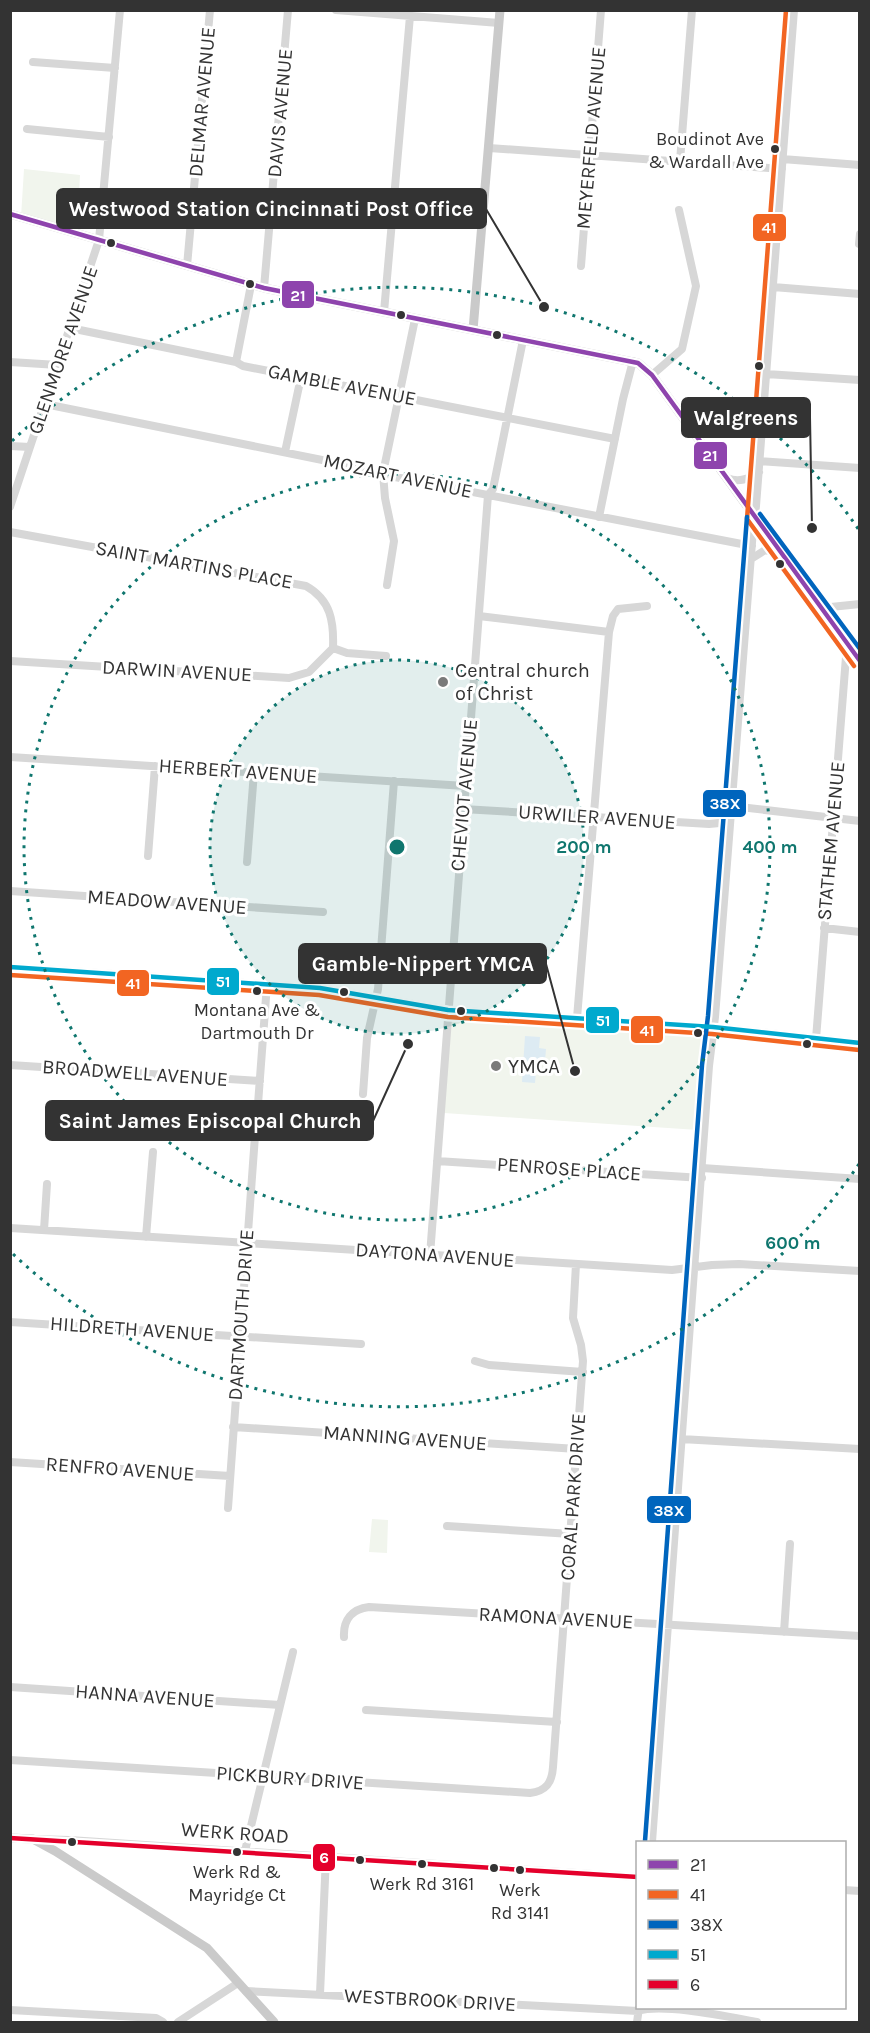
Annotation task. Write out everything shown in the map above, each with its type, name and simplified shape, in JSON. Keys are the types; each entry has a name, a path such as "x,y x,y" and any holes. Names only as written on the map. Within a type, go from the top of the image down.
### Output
{"main road":[{"path":"473,330 500,10"},
{"path":"10,214 264,288 633,361 643,366 652,375 860,662"},
{"name":"WERK ROAD","path":"10,1838 33,1839"},
{"path":"33,1839 196,1939 218,1958 274,2022"}],"street":[{"name":"GLENMORE AVENUE","path":"10,507 99,240 120,10"},
{"name":"DELMAR AVENUE","path":"187,266 210,10"},
{"name":"DAVIS AVENUE","path":"264,288 288,10"},
{"path":"336,10 499,23"},
{"name":"MEYERFELD AVENUE","path":"581,266 601,10"},
{"path":"680,161 693,10"},
{"path":"652,1841 702,1168 794,10"},
{"path":"384,312 410,16"},
{"path":"33,62 115,68"},
{"path":"27,129 109,137"},
{"path":"489,148 782,169"},
{"path":"783,159 860,165"},
{"path":"652,375 682,349 696,286 679,210"},
{"path":"859,244 860,234"},
{"path":"236,362 252,285"},
{"path":"773,287 860,294"},
{"path":"387,585 394,534 385,498 383,473 415,319"},
{"name":"GAMBLE AVENUE","path":"70,328 236,362 243,366 615,438"},
{"name":"CHEVIOT AVENUE","path":"430,1255 488,495 493,489 523,340"},
{"path":"599,517 633,361"},
{"path":"10,362 58,365"},
{"path":"766,374 860,381"},
{"path":"285,452 301,377"},
{"name":"MOZART AVENUE","path":"45,404 488,495 752,546"},
{"path":"10,446 30,447"},
{"path":"759,461 860,468"},
{"path":"724,476 739,481 759,472"},
{"name":"SAINT MARTINS PLACE","path":"10,532 306,586 323,599 330,612 334,630 333,648"},
{"path":"751,559 765,550 782,554"},
{"path":"821,608 860,603"},
{"path":"577,1018 609,632 613,616 618,609 647,606"},
{"path":"479,616 609,632"},
{"name":"STATHEM AVENUE","path":"816,1039 847,644"},
{"path":"333,648 347,653 386,656"},
{"name":"DARWIN AVENUE","path":"10,661 289,678 309,672 333,648"},
{"name":"HERBERT AVENUE","path":"10,757 465,786"},
{"path":"148,856 155,766"},
{"path":"248,862 255,772"},
{"path":"363,1094 367,1038 376,998 394,780"},
{"path":"731,806 860,821"},
{"name":"URWILER AVENUE","path":"464,809 709,824 730,822"},
{"name":"MEADOW AVENUE","path":"10,891 323,912"},
{"path":"824,928 860,932"},
{"path":"10,968 320,988 448,1010 713,1027 860,1043"},
{"path":"258,1104 267,984"},
{"name":"BROADWELL AVENUE","path":"10,1065 260,1081"},
{"name":"DARTMOUTH DRIVE","path":"228,1508 256,1122"},
{"path":"146,1237 153,1152"},
{"name":"PENROSE PLACE","path":"437,1161 702,1178"},
{"path":"702,1168 860,1179"},
{"path":"44,1230 47,1184"},
{"name":"DAYTONA AVENUE","path":"10,1228 672,1270 739,1264 860,1271"},
{"name":"CORAL PARK DRIVE","path":"553,1767 583,1372 583,1353 573,1318 576,1264"},
{"name":"HILDRETH AVENUE","path":"10,1322 361,1344"},
{"path":"475,1361 489,1365 583,1372"},
{"name":"MANNING AVENUE","path":"233,1427 577,1449"},
{"path":"681,1439 860,1449"},
{"name":"RENFRO AVENUE","path":"10,1462 230,1476"},
{"path":"447,1526 570,1534"},
{"path":"784,1632 790,1544"},
{"name":"RAMONA AVENUE","path":"344,1637 344,1628 349,1617 369,1606 860,1636"},
{"path":"245,1851 293,1652"},
{"name":"HANNA AVENUE","path":"10,1687 280,1705"},
{"path":"366,1710 556,1722"},
{"name":"PICKBURY DRIVE","path":"10,1760 530,1793 547,1787 553,1767"},
{"name":"WERK ROAD","path":"33,1839 636,1877"},
{"path":"320,1994 326,1856"},
{"path":"178,2022 238,1983"},
{"name":"WESTBROOK DRIVE","path":"246,1991 636,2009"},
{"path":"637,2022 638,2009"},
{"name":"WESTBROOK DRIVE","path":"661,2009 706,2013 757,2022"},
{"path":"10,2010 156,2018 163,2022"}],"shaded area":[{"path":"24,169 80,175 78,210 67,209 65,230 21,217"},
{"path":"451,1014 706,1030 698,1130 444,1113"},
{"path":"525,1036 540,1037 539,1048 546,1049 545,1061 537,1061 535,1083 522,1082"},
{"path":"372,1519 388,1520 387,1553 369,1552"}],"transit line":[{"name":"41","path":"786,10 747,519 854,666"},
{"name":"21","path":"10,214 264,288 638,363 652,375 860,661"},
{"name":"38X","path":"760,514 860,649"},
{"name":"38X","path":"645,1841 702,1065 708,1016 747,517"},
{"name":"51","path":"10,967 320,988 448,1010 713,1027 860,1043"},
{"name":"41","path":"10,975 319,995 448,1017 712,1034 859,1050"},
{"name":"6","path":"10,1838 636,1877"}],"place":[{"name":"Boudinot Ave & Wardall Ave","path":"775,149"},
{"name":"Westwood Station Cincinnati Post Office","path":"544,307"},
{"name":"Walgreens","path":"812,528"},
{"name":"Central church of Christ","path":"443,682"},
{"name":"Montana Ave & Dartmouth Dr","path":"257,991"},
{"name":"Saint James Episcopal Church","path":"408,1044"},
{"name":"YMCA","path":"496,1066"},
{"name":"Gamble-Nippert YMCA","path":"575,1071"},
{"name":"Werk Rd & Mayridge Ct","path":"237,1852"},
{"name":"Werk Rd 3161","path":"422,1864"},
{"name":"Werk Rd 3141","path":"520,1870"}]}
